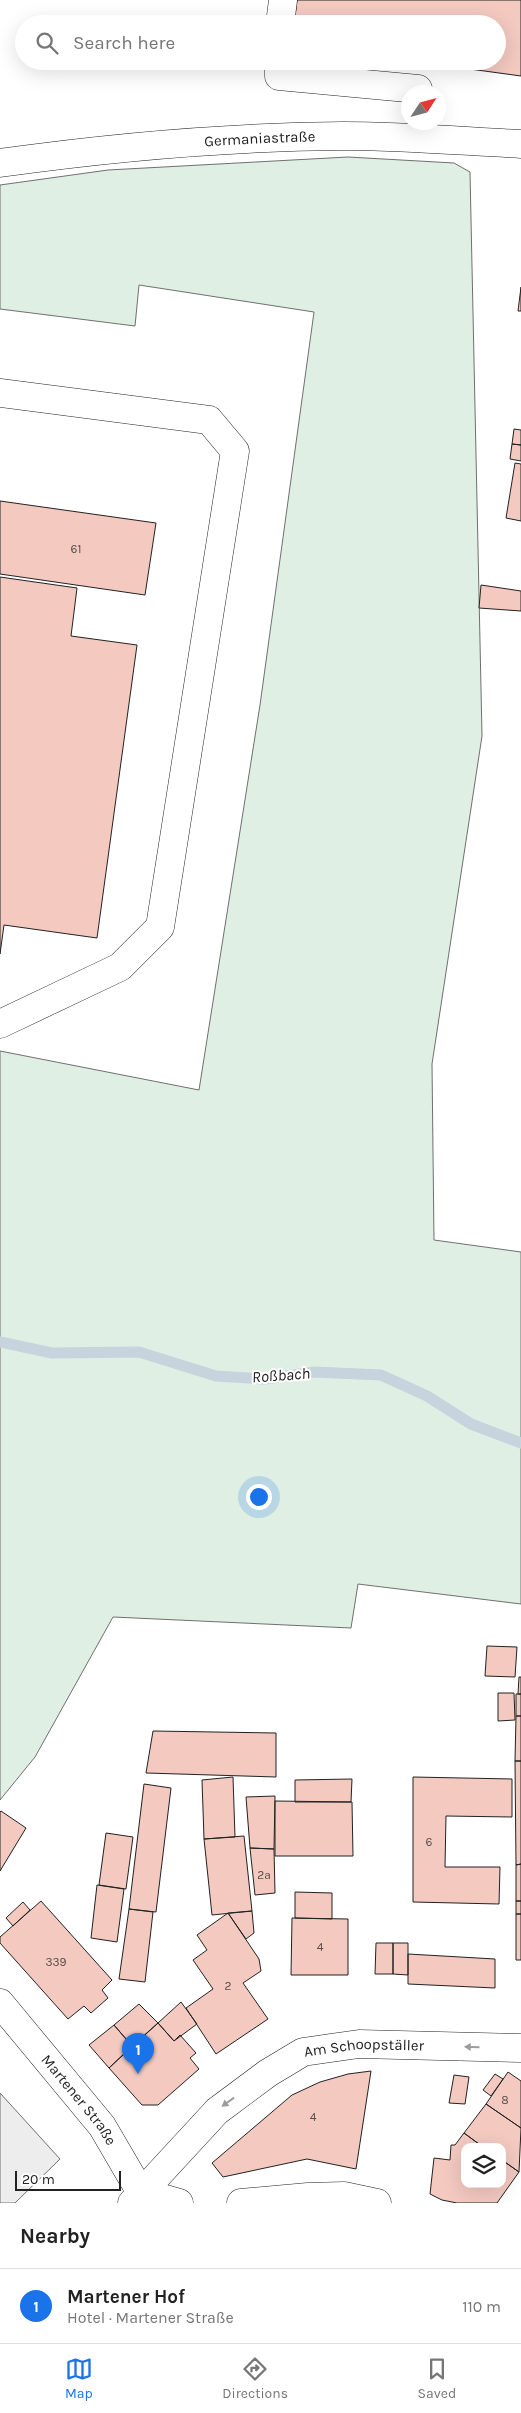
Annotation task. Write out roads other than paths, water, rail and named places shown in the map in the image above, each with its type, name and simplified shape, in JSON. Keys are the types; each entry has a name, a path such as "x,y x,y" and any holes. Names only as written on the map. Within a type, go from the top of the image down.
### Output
{"street":[{"path":"281,15 283,0"},
{"path":"279,70 279,76 401,87"},
{"name":"Germaniastraße","path":"0,163 103,148 344,136 521,144"},
{"path":"0,393 208,420 235,451 160,927 120,967 0,1024"},
{"name":"Martener Straße","path":"0,2003 102,2126 140,2199"},
{"name":"Am Schoopställer","path":"140,2199 216,2111 268,2073 303,2052 359,2044 521,2048"},
{"path":"241,2203 308,2196 344,2196 377,2203"},
{"path":"140,2199 179,2203"}],"waterway":[{"name":"Roßbach","path":"0,1342 52,1353 139,1352 216,1376 264,1379 315,1372 381,1375 427,1396 471,1424 521,1443"}],"place":[{"name":"Martener Hof","path":"138,2074"}]}
